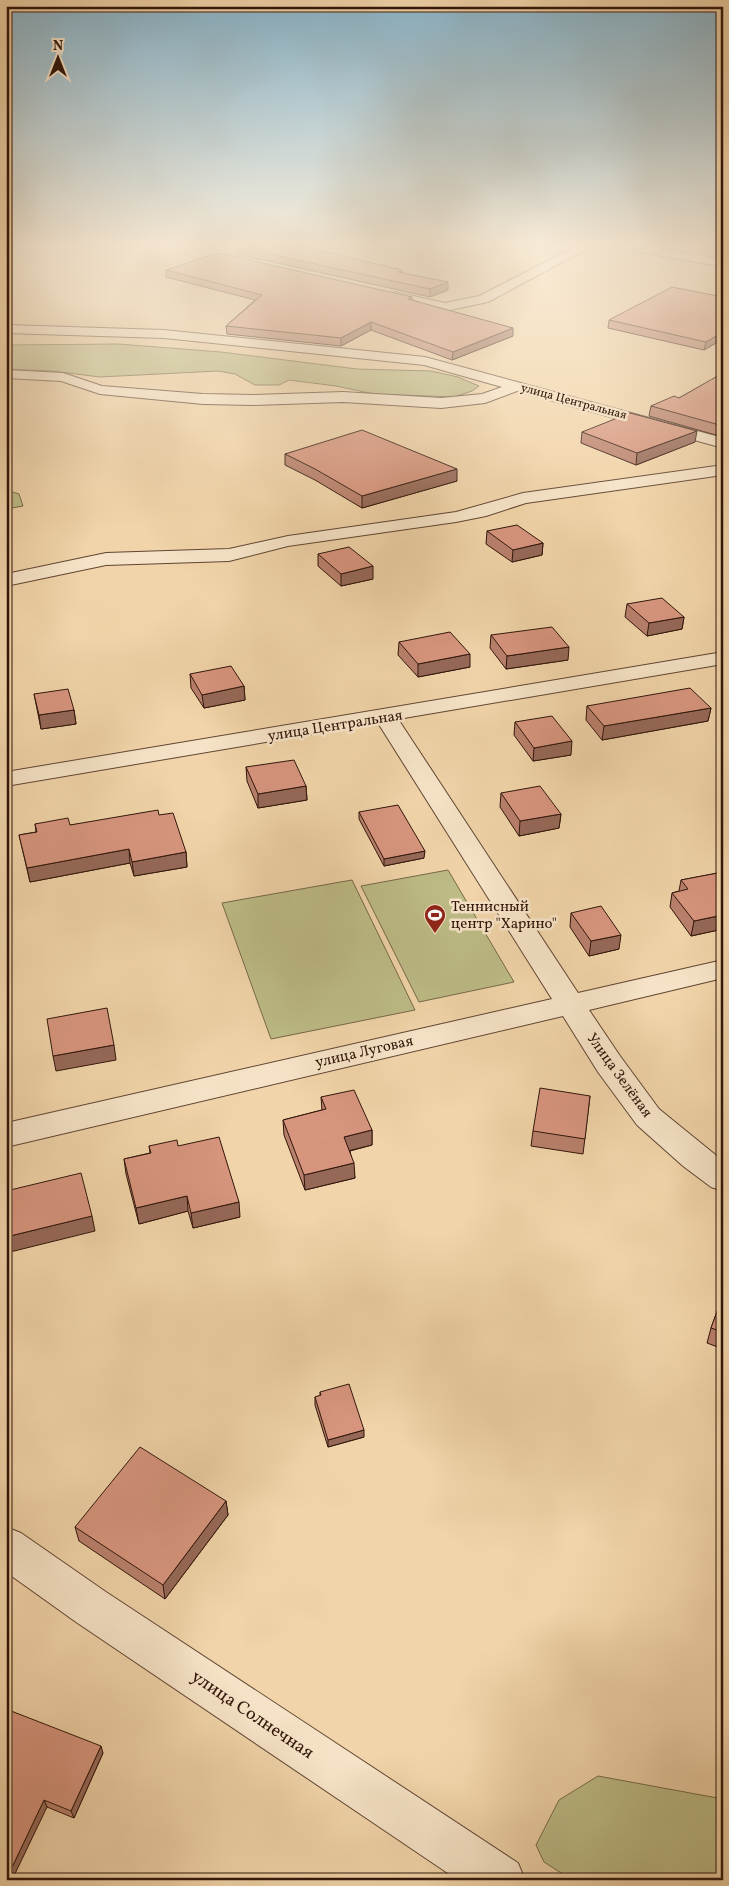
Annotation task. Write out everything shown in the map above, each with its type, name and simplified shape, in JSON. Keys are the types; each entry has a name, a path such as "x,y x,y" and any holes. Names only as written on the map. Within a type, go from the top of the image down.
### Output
{"street":[{"name":"улица Центральная","path":"138,333 164,334 438,363 723,443"},
{"path":"6,374 63,377 100,390 220,399 343,397 441,403 485,398 517,386"},
{"path":"6,580 106,560 229,555 288,541 456,518 523,498 723,470"},
{"name":"улица Центральная","path":"6,779 723,658"},
{"name":"Улица Зелёная","path":"385,716 609,1064 648,1117 694,1157 723,1178"},
{"path":"6,1135 723,968"},
{"name":"улица Солнечная","path":"6,1546 99,1612 501,1880"}],"shaded area":[{"path":"118,344 221,352 357,369 431,371 458,377 479,386 472,391 454,397 374,394 336,386 289,380 279,385 255,385 235,374 218,371 100,377 52,371 6,369 6,345"},
{"path":"6,490 19,494 23,506 6,509"},
{"name":"Теннисный центр \"Харино\"","path":"448,870 514,982 419,1002 361,886"},
{"path":"352,880 415,1010 271,1039 222,903"},
{"path":"598,1776 723,1799 723,1880 572,1880 544,1862 536,1845 559,1800"}],"building":[{"path":"293,333 350,333 341,338"},
{"path":"401,333 500,333 453,352"},
{"path":"666,333 721,333 706,342"},
{"path":"723,373 723,426 651,406 674,396 679,398"},
{"path":"630,413 697,431 637,453 582,432"},
{"path":"362,430 457,469 362,496 285,454"},
{"path":"517,525 543,543 513,550 487,531"},
{"path":"349,547 373,566 341,574 318,554"},
{"path":"662,598 684,617 649,623 627,604"},
{"path":"552,627 569,647 507,656 491,635"},
{"path":"450,632 470,654 418,664 399,642"},
{"path":"231,666 244,686 202,695 190,674"},
{"path":"690,688 711,708 604,726 587,706"},
{"path":"68,689 74,710 39,715 34,694"},
{"path":"552,716 572,741 534,748 515,722"},
{"path":"294,760 306,786 258,794 246,767"},
{"path":"540,786 561,814 520,821 501,793"},
{"path":"398,805 425,851 384,859 359,812"},
{"path":"158,810 159,815 173,813 186,852 132,862 129,849 27,868 19,835 37,832 35,824 68,818 70,825"},
{"path":"723,872 723,900 717,902 723,908 723,915 694,921 672,893 688,889 681,880"},
{"path":"601,906 621,935 591,941 571,913"},
{"path":"107,1008 114,1045 53,1056 47,1019"},
{"path":"540,1088 590,1096 585,1139 533,1131"},
{"path":"354,1090 372,1130 344,1137 354,1163 304,1175 283,1120 326,1109 321,1097"},
{"path":"219,1137 239,1202 191,1213 187,1196 136,1208 124,1159 151,1153 149,1146 177,1140 178,1146"},
{"path":"81,1173 92,1216 6,1237 6,1191"},
{"path":"723,1295 723,1332 711,1328"},
{"path":"349,1384 364,1430 328,1440 315,1397 321,1395 320,1392"},
{"path":"140,1447 226,1501 163,1585 75,1527"},
{"path":"6,1709 101,1746 71,1811 44,1800 6,1880"}],"place":[{"name":"Теннисный центр \"Харино\"","path":"435,934"}]}
